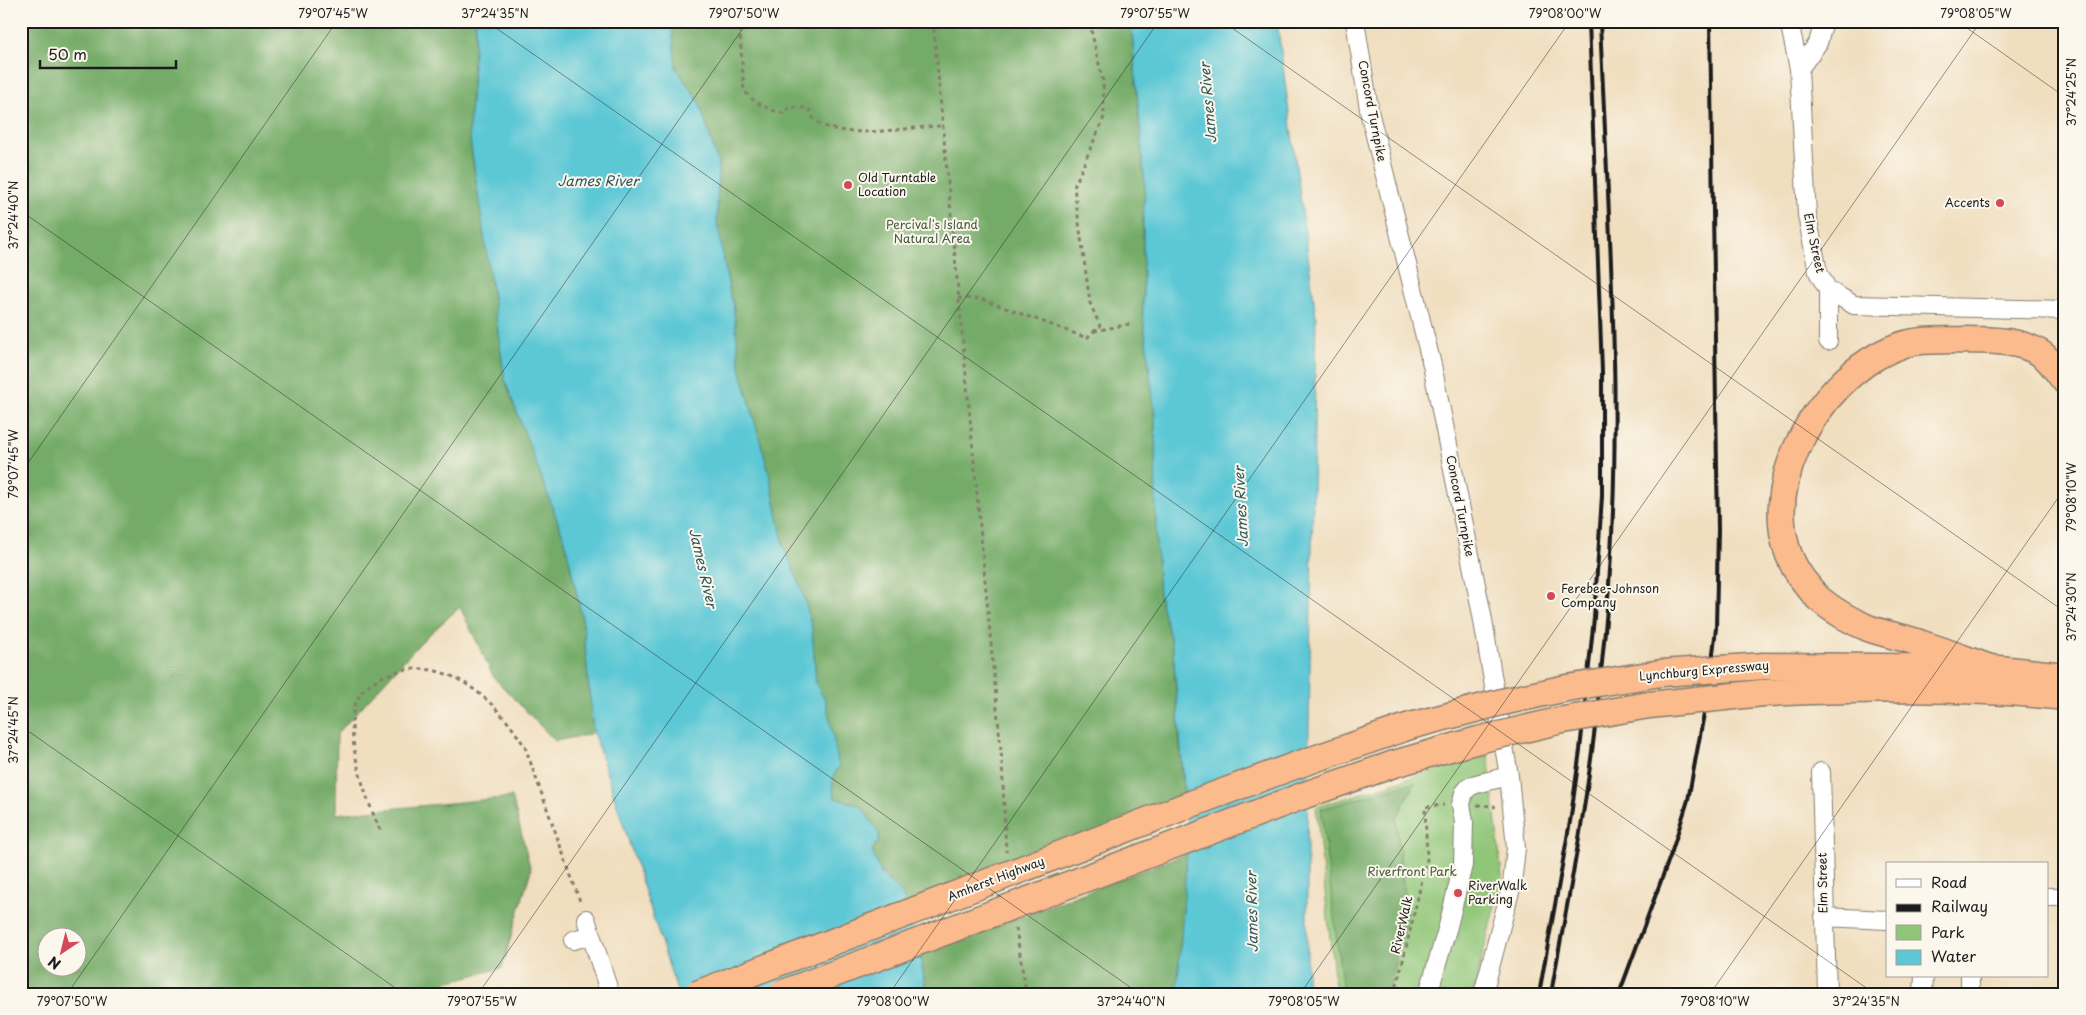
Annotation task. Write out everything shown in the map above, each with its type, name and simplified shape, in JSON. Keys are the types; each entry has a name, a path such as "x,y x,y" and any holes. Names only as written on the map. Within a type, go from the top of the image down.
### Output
{"highway":[{"path":"1990,668 1921,643 1868,628 1846,618 1818,598 1797,574 1783,540 1780,519 1782,495 1789,468 1800,441 1813,418 1842,382 1872,359 1899,346 1918,342 1971,340 2007,342 2026,346 2043,355 2065,381"},
{"name":"Lynchburg Expressway","path":"1294,766 1410,726 1502,702 1566,688 1661,672 1764,666 1990,668 2065,676"},
{"path":"781,994 1305,795 1478,740 1558,721 1649,705 1763,693 1892,688 2023,692 2065,697"},
{"name":"Amherst Highway","path":"698,994 1294,766"}],"street":[{"name":"Concord Turnpike","path":"1355,21 1370,115 1434,374 1482,615 1509,776 1516,848 1512,884 1483,994"},
{"name":"Elm Street","path":"1789,21 1799,69 1807,215 1818,272 1828,290 1854,305 2065,310"},
{"path":"1799,69 1818,43 1824,21"},
{"path":"1828,290 1828,341"},
{"name":"Elm Street","path":"1821,772 1827,994"},
{"path":"1428,994 1463,865 1464,822 1461,804 1464,793 1469,787 1476,784 1509,776"},
{"path":"2048,896 2065,897"},
{"path":"1824,917 1886,920"},
{"path":"574,940 589,927 610,994"},
{"path":"1923,994 1924,978"},
{"path":"1970,978 1970,994"}],"path":[{"path":"739,21 744,90 749,97 771,110 782,113 790,107 808,108 814,120 828,127 850,131 874,132 922,126 943,126"},
{"path":"934,21 1002,762 1007,856"},
{"path":"958,298 980,299 1087,338 1100,326 1090,303 1074,187 1104,118 1103,81 1089,21"},
{"path":"1094,332 1130,324"},
{"path":"380,830 362,782 355,749 353,716 356,702 364,689 376,679 395,671 414,668 433,670 446,674 473,688 494,705 511,725 525,747 589,927"},
{"path":"1461,804 1494,806 1498,814"},
{"name":"RiverWalk","path":"1395,994 1427,859 1425,807 1461,804"},
{"path":"1016,926 1026,994"}],"green space":[{"path":"21,21 476,21 469,132 505,380 565,541 583,623 593,731 588,735 555,741 494,678 460,607 421,642 337,734 336,814 512,797 531,870 502,968 399,994 21,994"},
{"name":"Percival's Island Natural Area","path":"673,21 1131,21 1145,187 1143,316 1155,414 1159,595 1173,649 1184,801 905,907 900,892 875,862 874,848 879,841 879,834 851,802 839,801 834,798 833,794 826,701 816,684 812,628 802,590 784,547 769,473 740,368 733,303 717,221 718,163 699,102 676,68"},
{"name":"Riverfront Park","path":"1488,754 1502,877 1473,994 1336,994 1316,807"},
{"path":"1415,782 1396,819 1406,913 1388,994 1343,994 1321,809"},
{"path":"1188,853 1177,994 926,994 921,955"}],"water":[{"name":"James River","path":"476,21 673,21 676,68 699,102 718,163 717,221 733,303 740,368 769,473 784,547 802,590 812,628 816,684 826,701 839,767 833,785 835,798 861,806 879,834 879,841 873,847 872,852 882,875 902,894 919,946 926,994 678,994 593,731 583,623 565,541 505,380 469,132"},
{"name":"James River","path":"1131,21 1277,21 1316,316 1307,841 1307,994 1177,994 1188,838 1173,649 1159,595 1156,538 1155,414 1143,316 1145,187"}],"railway":[{"path":"1539,994 1571,816 1580,750 1594,618 1602,496 1602,371 1589,21"},
{"path":"1551,994 1590,770 1612,545 1615,395 1600,21"},
{"path":"1619,994 1672,851 1688,800 1709,687 1716,628 1718,530 1710,21"}],"place":[{"name":"Old Turntable Location","path":"848,185"},
{"name":"Accents","path":"2000,203"},
{"name":"Ferebee-Johnson Company","path":"1551,596"},
{"name":"RiverWalk Parking","path":"1458,893"}]}
